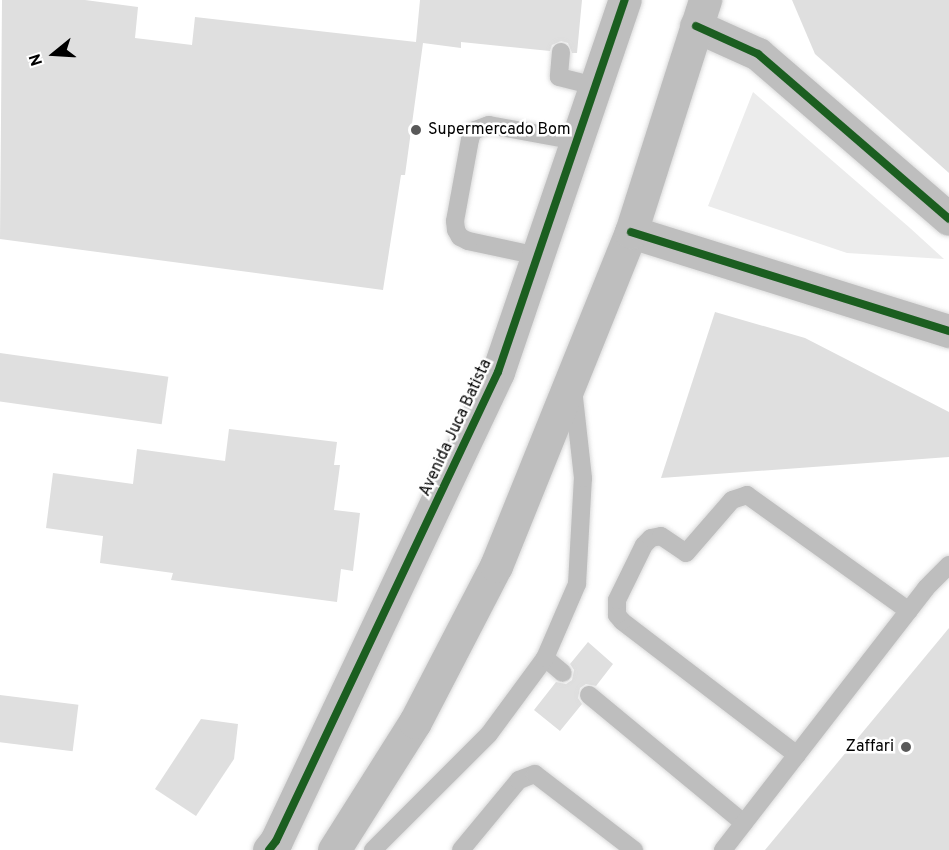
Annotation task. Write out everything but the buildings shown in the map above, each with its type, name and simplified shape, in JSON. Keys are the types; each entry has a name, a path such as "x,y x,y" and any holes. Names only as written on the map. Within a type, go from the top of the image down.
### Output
{"main road":[{"name":"Avenida Juca Batista","path":"269,850 276,841 498,372 625,0"},
{"path":"334,850 415,722 496,566 631,232 700,13 758,54 949,219"},
{"path":"631,232 949,331"}],"lane":[{"path":"561,52 559,77 595,86"},
{"path":"538,256 468,241 460,237 455,221 470,139 473,131 489,125 577,141"},
{"path":"373,850 489,734 545,658 577,584 584,478 572,380"},
{"path":"797,755 622,621 616,607 617,600 644,545 651,538 661,536 686,553 732,500 747,495 909,611"},
{"path":"723,850 909,611 949,565"},
{"path":"545,658 563,673"},
{"path":"589,695 744,823"},
{"path":"461,850 519,780 535,774 634,850"}],"shaded area":[{"path":"753,92 944,259 847,253 708,206"}],"cycle path":[{"path":"269,850 276,841 498,372 625,0"},
{"path":"696,26 758,54 949,219"},
{"path":"631,232 949,331"}],"place":[{"name":"Supermercado Bom","path":"416,130"},
{"name":"Zaffari","path":"906,747"}]}
